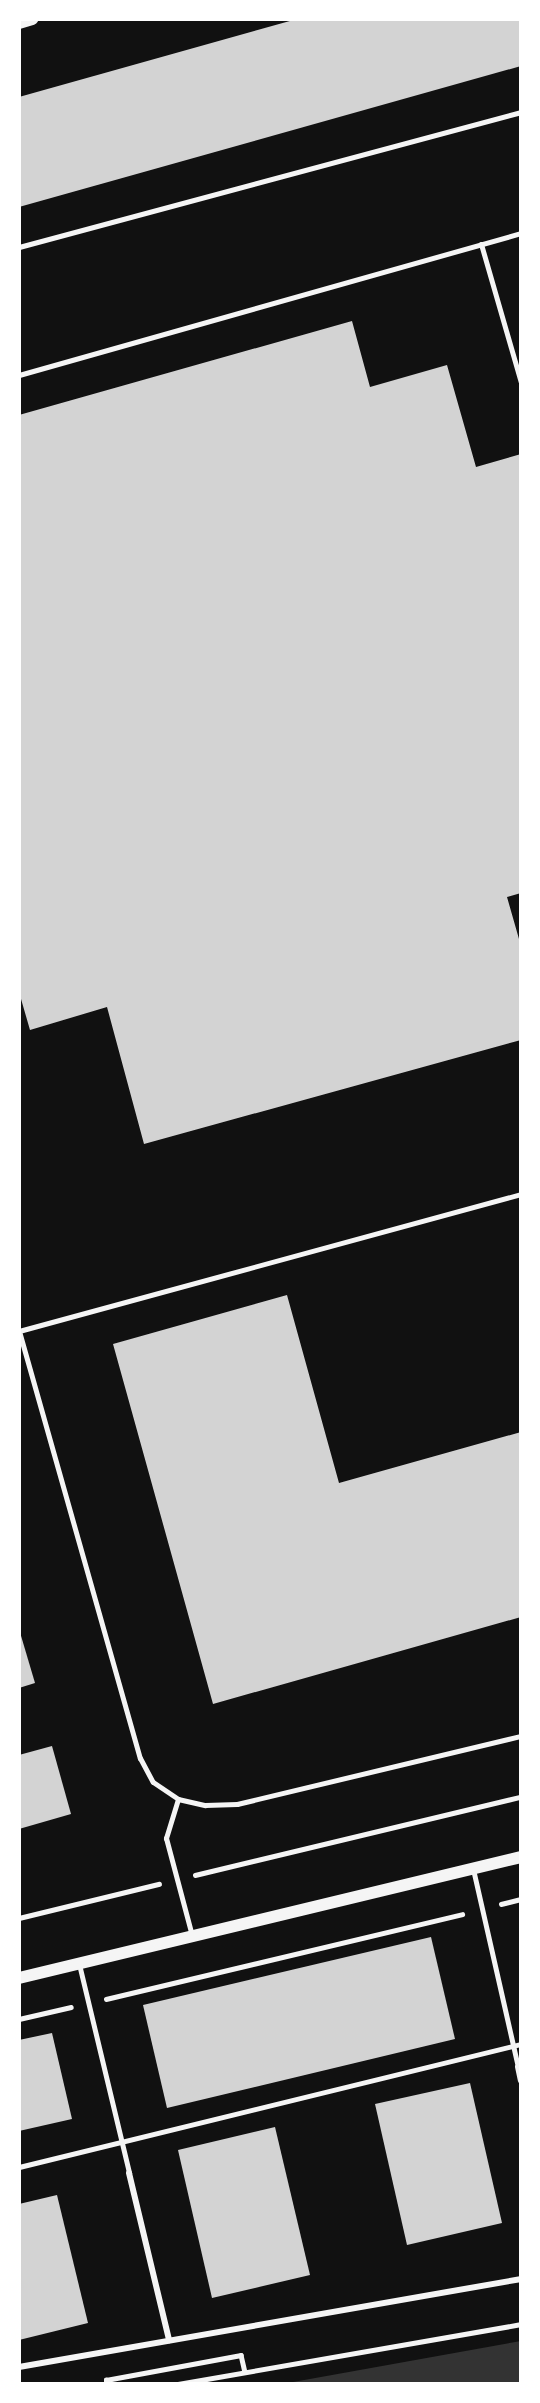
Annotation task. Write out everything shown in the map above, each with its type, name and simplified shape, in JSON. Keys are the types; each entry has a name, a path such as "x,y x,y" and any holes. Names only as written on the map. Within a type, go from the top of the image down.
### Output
{"street":[{"path":"19,23 32,19"},
{"path":"19,1978 521,1857"},
{"path":"517,2067 521,2081"},
{"path":"129,2173 169,2340"},
{"path":"19,2367 521,2279"}],"lane":[{"path":"19,247 521,112"},
{"path":"19,375 521,233"},
{"path":"481,244 521,383"},
{"path":"521,1194 19,1331 140,1758 153,1782 178,1799 205,1805 237,1804 521,1735"},
{"path":"178,1799 166,1838 192,1936"},
{"path":"473,1869 517,2067"},
{"path":"79,1964 129,2173"},
{"path":"19,2167 521,2044"}],"path":[{"path":"19,1918 521,1797"},
{"path":"19,2020 521,1899"},
{"path":"178,2384 521,2324"},
{"path":"106,2384 106,2380 241,2355 244,2372"}],"shaded area":[{"path":"521,2341 521,2384 282,2384"}],"building":[{"path":"297,19 521,19 521,66 19,207 19,97"},
{"path":"352,321 370,387 447,365 476,467 521,454 521,893 507,897 521,946 521,1040 144,1144 107,1007 30,1030 19,992 19,415"},
{"path":"287,1295 339,1483 521,1432 521,1617 213,1704 113,1344"},
{"path":"19,1629 35,1683 19,1688"},
{"path":"52,1746 71,1814 19,1829 19,1755"},
{"path":"431,1937 455,2039 167,2108 143,2005"},
{"path":"52,2033 72,2119 19,2131 19,2040"},
{"path":"470,2083 502,2223 407,2245 375,2104"},
{"path":"275,2127 310,2275 212,2298 178,2150"},
{"path":"57,2195 88,2323 19,2340 19,2204"}]}
